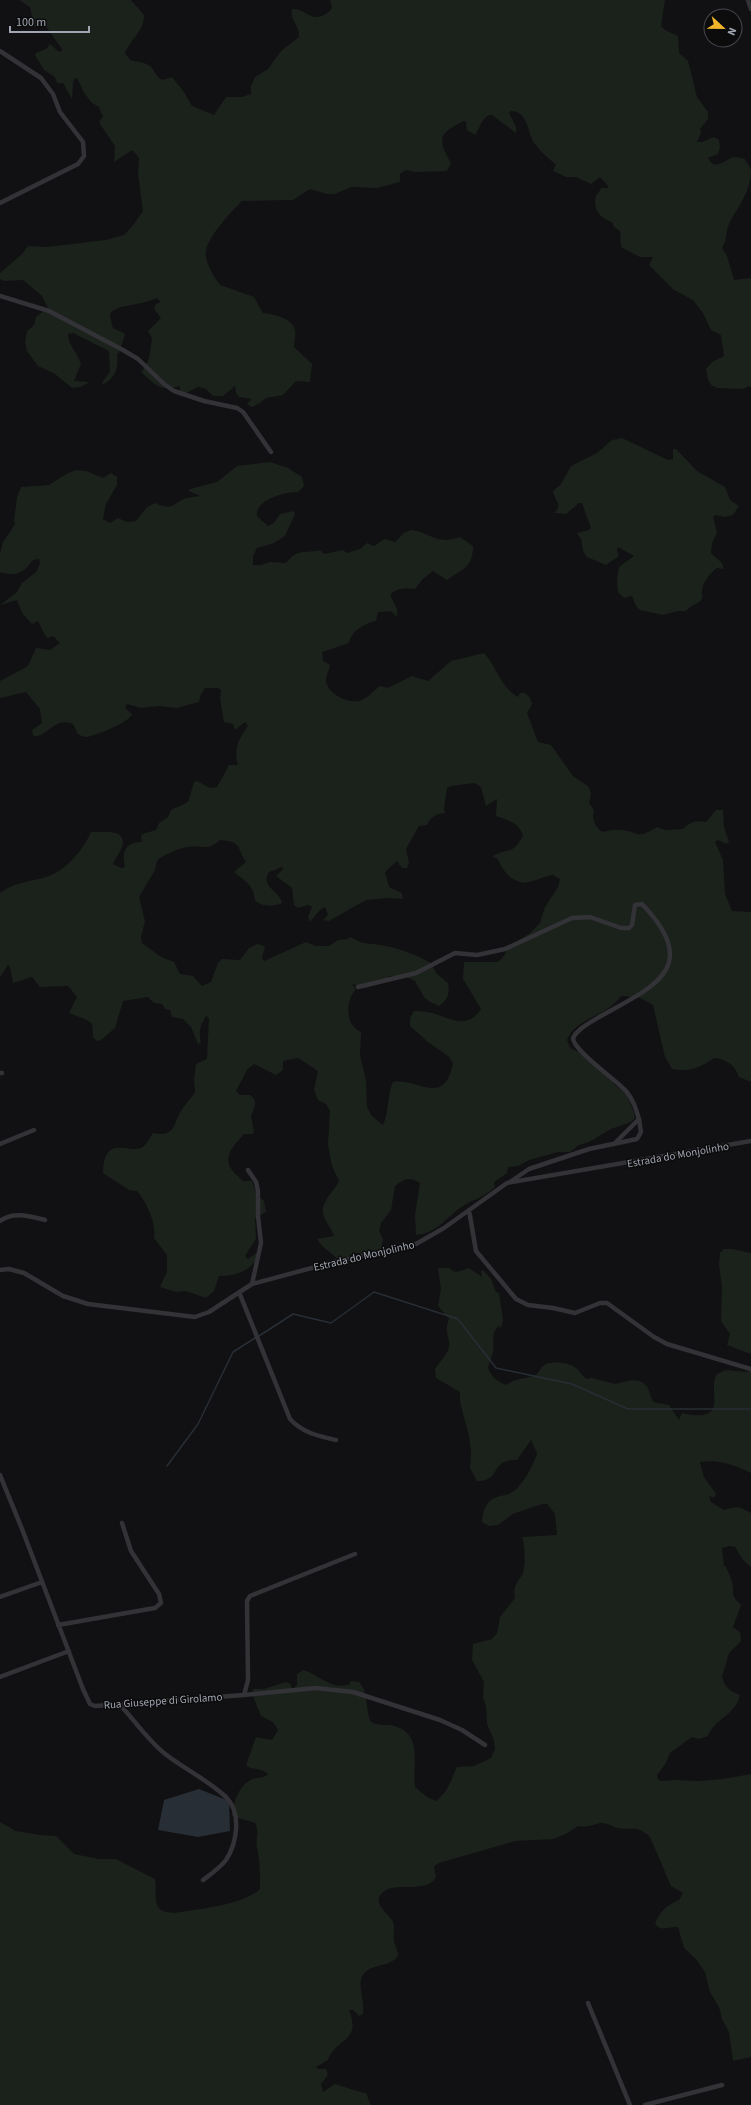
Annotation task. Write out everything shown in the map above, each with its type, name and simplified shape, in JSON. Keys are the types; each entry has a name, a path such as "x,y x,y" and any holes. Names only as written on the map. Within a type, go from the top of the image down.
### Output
{"street":[{"path":"748,0 751,9"},
{"path":"0,51 41,78 53,94 60,112 83,142 85,150 84,156 78,164 0,203"},
{"path":"0,296 49,311 123,350 138,359 164,384 174,391 240,410 271,452"},
{"path":"358,987 416,973 455,953 477,955 505,949 576,917 590,917 621,928 629,928 632,925 635,906 642,904 658,926 667,942 669,958 662,978 646,990 585,1026 573,1038 577,1048 608,1073 627,1092 634,1104 639,1119 641,1132 637,1139 589,1149 529,1169 507,1184"},
{"path":"614,1144 639,1119"},
{"path":"0,1144 34,1130"},
{"name":"Estrada do Monjolinho","path":"0,1270 9,1269 24,1273 63,1296 88,1304 195,1317 203,1315 252,1284 334,1262 416,1244 432,1236 507,1184 751,1141"},
{"path":"248,1170 256,1182 258,1191 258,1216 261,1243 252,1284"},
{"path":"469,1210 476,1251 516,1299 534,1306 576,1313 600,1303 607,1303 654,1337 667,1344 751,1369"},
{"path":"0,1220 10,1215 17,1214 45,1220"},
{"path":"239,1292 290,1419 296,1426 311,1434 336,1440"},
{"name":"Rua Giuseppe di Girolamo","path":"0,1475 90,1704 95,1706 121,1706 316,1688 352,1692 440,1720 462,1730 485,1745"},
{"path":"58,1624 156,1608 161,1603 159,1594 131,1551 122,1523"},
{"path":"244,1695 248,1680 247,1601 250,1596 355,1554"},
{"path":"0,1597 42,1582"},
{"path":"0,1677 69,1651"},
{"path":"121,1706 163,1752 219,1792 231,1803 234,1810 236,1827 233,1846 220,1866 203,1880"},
{"path":"588,2003 630,2105"},
{"path":"645,2105 722,2086"}],"shaded area":[{"path":"19,0 131,0 144,15 140,31 125,53 130,60 145,63 150,66 162,80 172,77 184,92 192,106 214,115 226,97 242,97 251,94 251,86 255,77 268,69 281,51 299,37 299,33 291,12 292,9 297,9 313,17 318,17 330,11 332,7 330,0 665,0 661,26 665,30 678,36 679,53 688,61 697,97 708,112 708,119 700,129 701,133 697,142 702,142 714,137 719,140 720,147 718,154 708,158 711,162 717,165 731,158 739,157 745,159 751,170 747,191 730,222 722,248 727,256 734,280 751,278 751,387 749,386 743,389 717,388 711,385 706,369 712,362 724,356 721,335 711,330 703,313 693,300 674,290 649,265 653,257 640,257 621,247 620,231 614,227 612,222 601,216 596,209 596,196 601,188 608,188 600,177 591,184 576,177 566,177 553,171 556,164 542,153 533,142 526,121 520,114 511,111 509,113 516,127 516,133 492,115 483,120 475,135 467,130 466,122 464,121 445,133 442,138 443,148 451,163 447,171 415,172 406,170 400,174 400,182 377,188 351,187 335,194 327,194 310,189 293,200 242,201 216,231 211,238 206,251 206,259 215,278 220,285 254,297 263,313 282,317 290,322 295,330 294,347 312,364 310,382 296,381 283,395 266,398 252,407 247,404 252,399 239,397 236,393 235,386 223,396 213,396 206,389 198,387 180,396 180,386 173,388 162,388 154,384 141,372 147,364 150,352 152,338 148,331 161,318 154,309 156,304 161,302 157,298 146,302 121,307 112,311 110,314 113,328 125,334 120,351 117,354 117,369 113,376 102,385 103,381 110,372 109,351 73,333 68,334 68,338 81,364 74,381 90,382 80,387 72,388 55,374 38,366 27,351 25,342 27,331 34,325 36,317 48,308 42,296 23,280 4,281 0,279 0,273 22,254 28,246 46,247 106,240 124,235 143,211 138,174 139,158 132,150 114,162 115,146 100,124 100,120 103,117 99,107 92,103 84,93 78,79 75,78 73,82 72,99 63,83 57,83 55,77 44,70 35,55 36,53 46,49 50,44 59,52 62,51 62,49 45,25 42,24 37,28 34,26 30,7"},
{"path":"622,438 668,460 673,459 673,449 676,449 697,471 725,487 730,500 739,506 733,515 725,517 715,515 713,517 717,533 712,543 711,553 722,563 724,569 717,568 712,572 702,588 701,600 686,611 678,611 663,615 640,610 636,606 632,596 624,598 618,592 617,579 619,567 634,556 618,547 617,550 619,556 606,565 587,557 583,551 581,539 577,533 589,530 591,528 582,503 579,503 566,514 554,513 557,510 558,502 553,491 561,484 571,466 597,453 612,440"},
{"path":"270,462 288,468 302,477 304,486 298,492 279,495 261,505 257,516 268,526 274,523 280,514 294,511 295,514 285,536 274,543 257,548 253,556 253,565 261,565 270,562 286,563 294,555 301,552 320,550 324,554 343,550 347,553 360,549 367,543 374,546 384,539 395,542 404,533 411,530 445,540 460,537 473,546 469,564 447,580 433,571 422,580 415,589 401,589 392,593 390,595 397,609 397,617 391,611 378,612 376,621 367,624 355,632 349,643 322,652 323,661 330,665 326,681 330,690 334,694 349,701 359,701 367,697 380,686 388,688 412,676 428,681 451,661 484,653 507,688 512,693 518,697 520,693 525,693 530,698 532,704 527,713 538,742 551,745 573,776 589,787 591,794 589,803 594,810 594,822 602,832 619,830 641,834 657,827 665,830 683,829 693,822 706,822 716,810 723,810 724,827 729,842 726,844 718,840 715,842 723,860 725,894 732,911 751,912 751,1082 739,1077 730,1063 714,1058 694,1068 684,1070 672,1069 665,1057 653,1005 638,997 621,996 608,1008 577,1026 571,1032 567,1040 570,1048 579,1052 611,1075 614,1084 626,1093 634,1112 635,1118 631,1122 611,1129 589,1142 579,1145 570,1152 558,1152 529,1160 518,1166 508,1167 507,1173 494,1182 495,1187 490,1191 482,1197 460,1208 440,1225 423,1234 416,1235 415,1215 420,1183 410,1179 404,1180 395,1186 391,1210 381,1223 379,1231 383,1239 380,1254 355,1253 339,1260 322,1246 317,1239 334,1236 325,1219 323,1208 324,1203 339,1181 332,1166 328,1145 330,1111 326,1104 318,1100 314,1090 318,1071 298,1058 283,1061 283,1070 276,1075 254,1064 247,1070 236,1091 240,1095 250,1095 255,1100 255,1106 251,1117 254,1130 253,1134 244,1134 231,1150 228,1160 233,1171 242,1180 252,1181 257,1195 264,1201 266,1212 255,1218 256,1239 245,1256 248,1259 259,1251 254,1263 244,1271 232,1275 219,1276 214,1291 206,1298 186,1291 176,1292 160,1287 167,1272 167,1255 154,1238 154,1226 144,1201 137,1191 129,1190 103,1173 105,1160 108,1153 113,1149 139,1149 144,1146 153,1133 166,1133 173,1128 181,1111 195,1092 194,1080 196,1064 207,1059 209,1018 206,1016 201,1025 201,1042 198,1044 191,1027 183,1019 172,1017 170,1010 165,1009 162,1004 154,1003 148,997 123,1001 115,1028 101,1040 97,1041 93,1037 92,1024 87,1020 69,1013 77,997 68,986 40,987 32,977 13,983 10,967 8,965 0,977 0,893 17,884 46,877 60,870 73,859 84,846 91,832 113,832 121,837 123,841 122,847 113,864 121,868 125,867 124,852 126,848 137,842 142,842 142,834 156,830 159,823 168,817 171,810 188,802 194,782 197,781 210,788 217,787 229,765 238,765 236,754 238,744 248,726 245,722 235,730 233,724 224,722 220,699 221,690 218,688 205,688 201,694 199,702 177,708 158,706 141,708 127,704 125,708 132,714 126,721 92,736 84,737 78,734 73,724 66,722 55,725 38,736 33,736 32,730 42,723 40,709 26,692 0,698 0,681 28,666 36,648 50,650 60,643 53,636 48,638 46,637 38,621 32,624 22,613 17,600 0,605 17,592 22,583 36,572 40,564 39,559 33,560 23,571 10,574 0,572 0,554 3,542 15,524 17,497 21,487 49,485 68,473 76,470 86,471 103,478 111,473 117,477 117,485 106,504 103,519 110,523 118,518 127,522 136,521 147,507 155,503 168,507 186,498 200,496 189,491 190,489 217,482 237,466","holes":["474,783 481,787 486,806 497,799 496,816 515,824 523,835 513,849 492,857 497,858 505,872 518,882 524,883 553,875 560,879 558,887 545,907 540,923 530,933 508,947 504,956 498,962 464,962 463,979 481,1009 475,1016 469,1020 456,1021 434,1014 414,1011 410,1018 410,1026 428,1042 448,1056 453,1063 449,1077 437,1088 429,1088 403,1082 393,1082 383,1125 371,1115 367,1107 366,1081 360,1055 361,1032 352,1024 348,1012 352,994 356,989 352,984 367,988 390,976 407,977 415,981 424,997 430,1002 439,1006 448,996 448,983 436,973 432,964 407,952 387,946 363,943 351,937 338,940 329,946 316,946 306,942 264,961 262,958 265,946 257,944 249,948 240,960 222,959 218,963 211,982 202,986 193,976 180,974 174,962 161,957 142,943 141,937 145,921 139,897 155,870 157,861 171,852 193,846 207,847 220,840 232,842 238,846 246,862 234,872 251,887 255,900 268,906 282,903 278,895 267,881 269,872 282,867 283,869 276,876 292,888 294,905 298,908 308,905 312,907 308,917 310,922 320,910 325,907 328,915 323,920 329,921 366,900 388,898 403,899 402,893 389,887 385,872 397,861 402,868 407,868 409,863 406,849 419,826 427,825 430,819 434,816 445,813 444,809 447,788 451,786"]},
{"path":"724,1249 751,1253 751,1354 727,1345 730,1334 721,1321 722,1287 719,1264 720,1253"},
{"path":"450,1268 456,1272 469,1268 482,1277 481,1271 483,1270 491,1279 496,1292 499,1293 503,1320 501,1328 499,1326 496,1329 493,1338 493,1352 488,1368 495,1378 506,1385 537,1374 546,1364 554,1362 565,1363 573,1366 587,1379 591,1378 615,1384 632,1380 640,1381 647,1386 653,1402 669,1405 679,1420 682,1413 697,1415 707,1414 712,1410 714,1404 714,1381 717,1374 726,1370 747,1372 751,1370 751,1473 726,1463 713,1461 700,1462 704,1477 716,1494 714,1498 709,1496 711,1502 724,1510 738,1507 751,1513 751,1567 743,1560 735,1547 729,1546 722,1548 724,1566 726,1567 732,1580 733,1594 741,1605 733,1627 740,1632 741,1641 729,1653 722,1677 725,1685 731,1691 740,1695 738,1702 730,1712 715,1725 708,1736 699,1739 692,1737 670,1753 666,1763 657,1775 658,1779 661,1781 698,1781 723,1779 751,1774 751,2057 733,2061 729,2032 722,2019 719,2007 710,1992 705,1972 696,1959 684,1948 678,1927 659,1928 655,1923 662,1911 679,1900 683,1893 671,1886 650,1837 638,1829 623,1829 600,1823 581,1827 578,1826 566,1834 553,1839 515,1841 439,1863 434,1866 436,1877 432,1882 418,1887 388,1889 382,1893 379,1897 380,1905 393,1922 394,1941 398,1956 389,1963 367,1970 363,1974 361,1980 361,1993 363,2014 359,2016 353,2010 349,2010 352,2020 350,2034 336,2047 328,2060 316,2067 318,2069 326,2069 327,2071 326,2077 321,2084 323,2092 335,2084 366,2093 371,2105 0,2105 0,1822 16,1831 56,1836 74,1854 99,1859 116,1859 155,1879 156,1902 158,1907 161,1910 175,1913 232,1903 253,1894 260,1889 257,1833 255,1823 232,1816 235,1800 240,1789 248,1781 268,1774 262,1770 251,1768 246,1765 256,1737 272,1740 278,1730 273,1722 261,1716 252,1694 253,1689 264,1689 286,1682 291,1684 292,1690 297,1685 297,1674 303,1670 331,1684 343,1686 350,1684 350,1681 359,1682 366,1696 371,1722 397,1727 405,1731 410,1737 415,1752 415,1787 427,1797 436,1801 446,1790 457,1767 474,1766 491,1758 495,1749 494,1740 487,1724 486,1706 483,1698 484,1682 472,1660 473,1644 492,1639 497,1633 500,1617 515,1598 514,1591 522,1575 525,1562 522,1537 557,1535 555,1514 547,1504 542,1504 513,1514 498,1525 489,1526 482,1522 486,1505 496,1497 509,1494 518,1487 530,1470 537,1453 531,1440 517,1460 502,1463 490,1478 485,1480 477,1481 470,1468 471,1451 469,1436 460,1402 460,1392 436,1378 435,1369 447,1353 449,1347 447,1324 449,1319 438,1306 441,1289 438,1269"},
{"path":"199,1789 229,1801 230,1831 198,1837 158,1830 164,1800"}],"waterway":[{"path":"259,1336 293,1314 331,1323 374,1292 458,1319 496,1368 572,1384 628,1409 751,1409"},
{"path":"167,1466 198,1424 233,1352 255,1338"}]}
